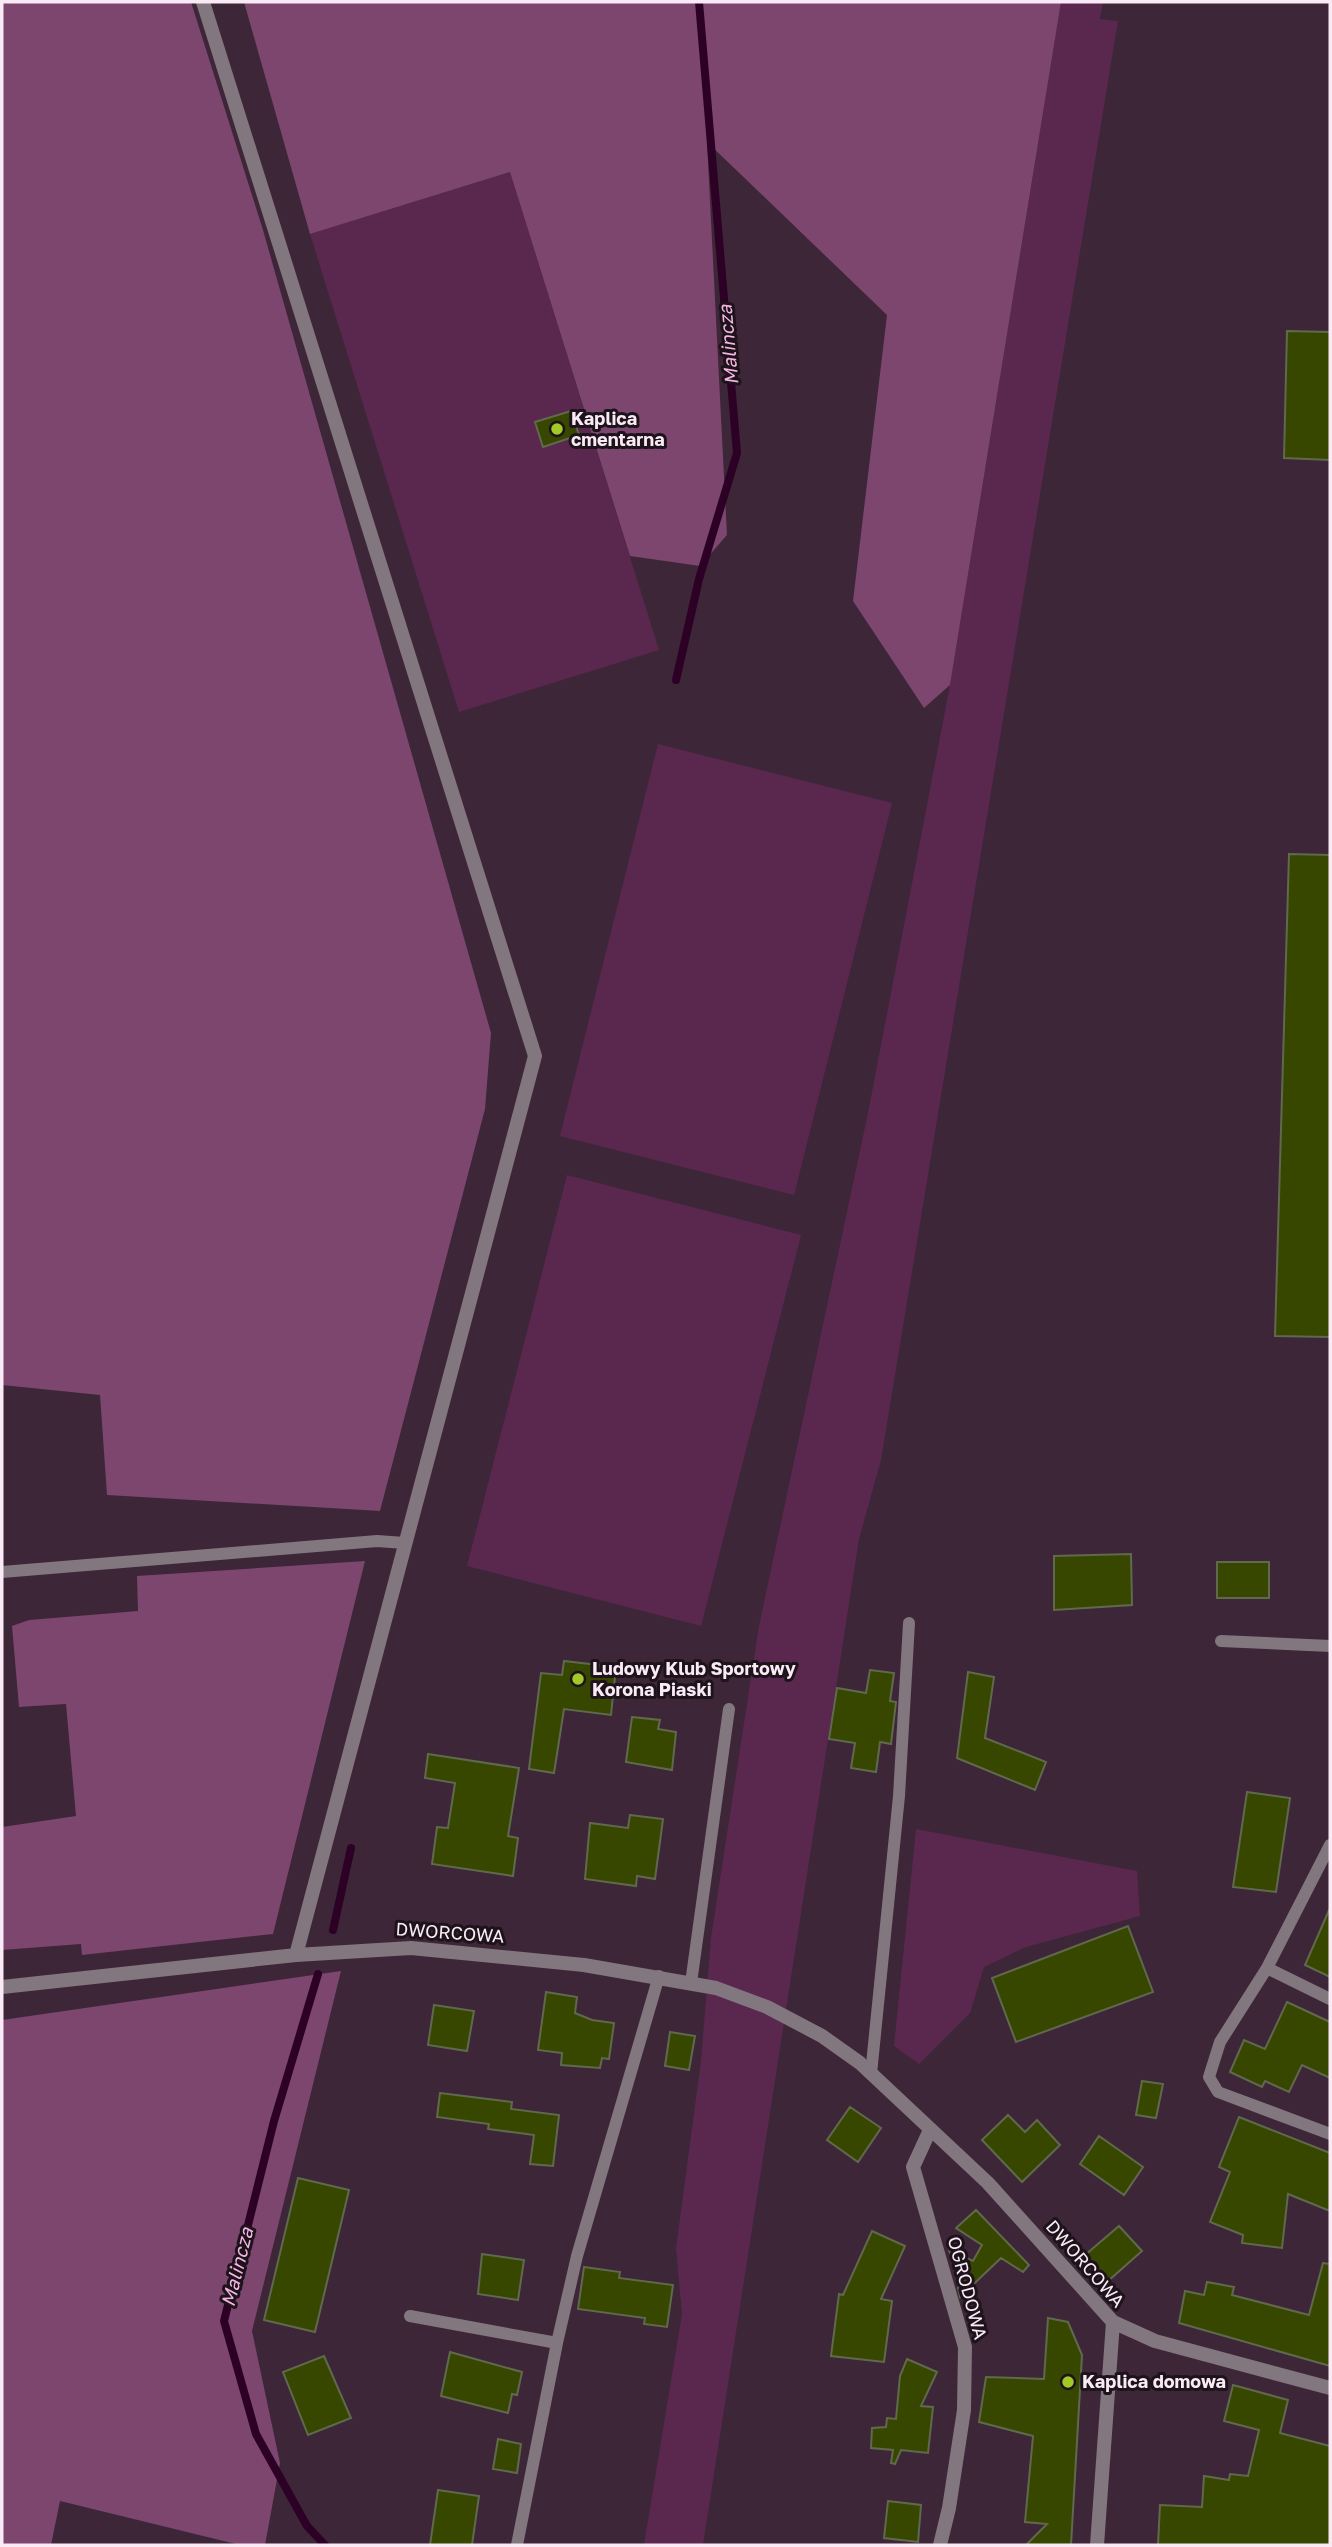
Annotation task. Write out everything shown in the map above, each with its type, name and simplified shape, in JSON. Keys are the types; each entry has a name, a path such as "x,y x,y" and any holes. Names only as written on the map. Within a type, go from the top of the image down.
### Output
{"street":[{"path":"203,2 535,1056 296,1955"},
{"name":"DWORCOWA","path":"2,1987 368,1948 433,1948 659,1976 716,1988 766,2007 822,2036 871,2074 988,2183 1112,2322 1097,2545"},
{"name":"OGRODOWA","path":"930,2130 913,2167 965,2347 964,2410 950,2508 940,2545"},
{"path":"1112,2322 1155,2341 1330,2388"}],"lane":[{"path":"2,1572 377,1541 405,1543"},
{"path":"871,2074 899,1796 908,1623"},
{"path":"1221,1641 1330,1646"},
{"path":"691,1983 729,1709"},
{"path":"1330,1845 1267,1968 1220,2042 1209,2077 1218,2092 1330,2134"},
{"path":"1267,1968 1330,1999"},
{"path":"517,2545 577,2256 659,1976"},
{"path":"410,2316 557,2343"}],"shaded area":[{"path":"2,2 191,2 263,230 491,1033 485,1109 380,1511 107,1495 100,1395 2,1385"},
{"path":"244,2 1061,2 950,685 924,708 853,601 887,315 707,142 727,535 700,566 630,556 510,172 310,234"},
{"path":"1061,2 1103,2 1100,19 1118,21 881,1460 859,1539 703,2545 644,2545 682,2314 676,2248 701,2061 711,1938 759,1626 868,1113 950,685"},
{"path":"510,172 659,650 459,712 310,234"},
{"path":"658,744 892,803 794,1195 560,1136"},
{"path":"567,1175 801,1235 701,1626 467,1566"},
{"path":"365,1561 273,1934 82,1955 81,1944 2,1950 2,1827 76,1816 66,1704 19,1707 12,1626 29,1620 138,1611 137,1576"},
{"path":"916,1829 1137,1871 1140,1916 1026,1947 984,1967 970,2013 919,2064 894,2046"},
{"path":"341,1971 252,2331 280,2463 265,2545 240,2545 60,2501 51,2545 2,2545 2,2020"}],"building":[{"path":"1287,331 1330,332 1330,460 1284,458"},
{"name":"Kaplica cmentarna","path":"571,411 579,435 543,447 535,422"},
{"path":"1289,854 1330,855 1330,1337 1275,1336"},
{"path":"1131,1554 1132,1605 1054,1610 1054,1556"},
{"path":"1217,1562 1269,1562 1269,1598 1217,1598"},
{"path":"564,1661 616,1667 611,1715 564,1709 554,1773 529,1769 541,1673 562,1675"},
{"path":"870,1670 894,1673 890,1701 896,1702 891,1744 880,1742 876,1772 851,1768 855,1743 829,1739 837,1688 866,1693"},
{"path":"968,1672 994,1677 985,1738 1046,1762 1035,1790 957,1758"},
{"path":"632,1717 660,1720 658,1729 676,1732 672,1770 626,1762"},
{"path":"428,1754 519,1768 508,1836 518,1838 513,1876 432,1864 437,1827 448,1828 455,1783 425,1778"},
{"path":"1247,1792 1290,1798 1276,1892 1233,1887"},
{"path":"630,1815 663,1819 655,1879 637,1876 636,1886 585,1879 590,1823 628,1828"},
{"path":"1330,1908 1330,1977 1305,1965"},
{"path":"1128,1926 1153,1992 1016,2042 992,1978"},
{"path":"546,1992 577,1997 575,2013 592,2020 614,2023 609,2059 602,2058 600,2068 561,2065 562,2053 538,2050"},
{"path":"1287,2002 1330,2022 1330,2078 1302,2065 1289,2092 1265,2081 1262,2087 1230,2072 1244,2040 1265,2049"},
{"path":"434,2005 474,2011 467,2051 428,2045"},
{"path":"670,2032 695,2036 689,2070 665,2066"},
{"path":"1142,2081 1163,2084 1156,2118 1136,2115"},
{"path":"440,2093 512,2102 511,2109 559,2115 553,2166 530,2164 534,2135 488,2129 489,2124 437,2117"},
{"path":"850,2107 881,2128 858,2162 827,2140"},
{"path":"1008,2115 1025,2132 1037,2120 1060,2145 1022,2182 982,2140"},
{"path":"1239,2117 1330,2153 1330,2211 1288,2194 1282,2248 1242,2243 1243,2235 1210,2222 1230,2172 1219,2167"},
{"path":"1099,2136 1143,2167 1124,2195 1080,2164"},
{"path":"298,2178 349,2190 315,2332 264,2320"},
{"path":"976,2210 1029,2265 1023,2272 1001,2258 960,2297 958,2288 961,2283 949,2250 973,2261 982,2245 956,2228"},
{"path":"1119,2226 1142,2251 1108,2281 1085,2255"},
{"path":"872,2231 905,2246 881,2299 892,2301 884,2362 831,2356 839,2294 843,2295"},
{"path":"482,2254 524,2260 518,2300 478,2294"},
{"path":"1323,2263 1330,2264 1330,2366 1179,2323 1185,2291 1204,2295 1207,2282 1234,2287 1232,2295 1309,2315"},
{"path":"584,2267 620,2272 619,2278 673,2285 667,2327 644,2324 645,2318 578,2309"},
{"path":"1048,2318 1068,2322 1082,2355 1071,2545 1026,2545 1047,2524 1025,2522 1033,2436 979,2422 986,2377 1044,2379"},
{"path":"450,2352 522,2372 517,2395 512,2394 508,2413 441,2396"},
{"path":"324,2356 351,2418 308,2435 283,2372"},
{"path":"907,2359 937,2372 921,2406 933,2407 928,2453 901,2450 895,2464 891,2463 893,2450 871,2448 872,2428 886,2427 887,2418 896,2419 900,2376"},
{"path":"1233,2385 1288,2400 1280,2433 1330,2446 1330,2545 1158,2545 1160,2505 1202,2507 1204,2476 1229,2480 1230,2474 1248,2476 1259,2430 1224,2421"},
{"path":"498,2439 521,2444 517,2473 493,2469"},
{"path":"438,2490 479,2496 472,2545 430,2545"},
{"path":"888,2501 921,2505 918,2542 884,2538"}],"waterway":[{"name":"Malincza","path":"676,680 699,579 737,453 699,2"},
{"name":"Malincza","path":"333,1930 351,1848"},
{"name":"Malincza","path":"318,1974 274,2121 224,2321 256,2434 307,2526 325,2545"}],"place":[{"name":"Kaplica cmentarna","path":"557,429"},
{"name":"Ludowy Klub Sportowy Korona Piaski","path":"578,1679"},
{"name":"Kaplica domowa","path":"1068,2382"}]}
